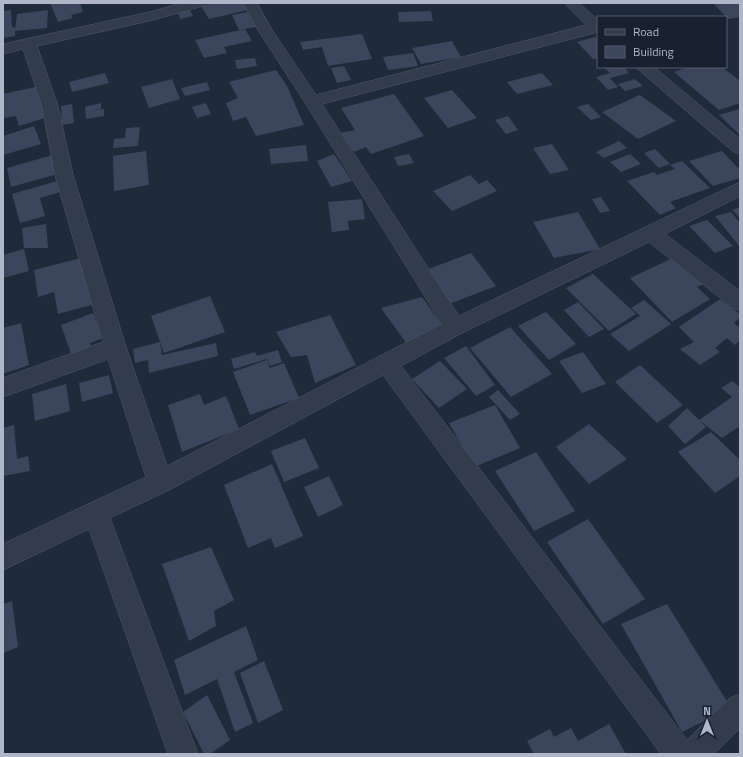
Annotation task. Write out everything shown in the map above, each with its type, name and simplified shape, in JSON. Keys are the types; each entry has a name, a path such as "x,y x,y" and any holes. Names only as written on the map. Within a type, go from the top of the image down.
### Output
{"street":[{"path":"3,49 153,16 198,3"},
{"path":"250,3 264,30 312,102 455,327"},
{"path":"570,3 597,27"},
{"path":"312,102 597,28"},
{"path":"29,44 50,106 64,175 115,347 160,482"},
{"path":"645,68 740,148"},
{"path":"3,557 96,514 160,482 455,327 651,233 740,188"},
{"path":"651,233 740,302"},
{"path":"3,388 115,347"},
{"path":"386,363 679,754"},
{"path":"96,514 183,754"},
{"path":"693,754 740,708"}],"building":[{"path":"50,3 80,3 83,12 71,15 73,18 58,22"},
{"path":"211,3 243,3 248,10 209,19 201,6"},
{"path":"713,3 740,3 740,17 728,19 727,16 725,16"},
{"path":"189,8 193,16 180,19 177,11"},
{"path":"11,10 12,27 15,27 15,36 3,38 3,11"},
{"path":"48,10 47,28 15,31 17,14"},
{"path":"253,11 261,26 239,30 232,15"},
{"path":"431,11 433,21 399,22 398,12"},
{"path":"245,29 252,41 224,47 227,53 204,58 195,40"},
{"path":"362,34 372,59 328,66 322,47 303,50 300,42"},
{"path":"595,37 597,39 597,58 593,59 577,42"},
{"path":"452,41 461,57 421,64 412,48"},
{"path":"413,53 418,66 388,70 383,57"},
{"path":"255,58 257,66 237,69 235,60"},
{"path":"344,66 351,80 337,83 331,68"},
{"path":"605,68 625,68 629,73 610,78 618,87 608,90 596,77 610,73"},
{"path":"686,68 723,68 740,81 740,103 719,110 674,72"},
{"path":"276,70 287,86 304,125 256,136 246,117 233,121 226,103 238,98 229,82"},
{"path":"105,73 109,83 72,92 69,82"},
{"path":"542,73 553,85 517,94 507,82"},
{"path":"172,79 180,99 149,108 141,87"},
{"path":"635,79 643,86 625,91 618,84"},
{"path":"207,82 210,90 185,96 181,88"},
{"path":"35,87 48,117 19,126 16,116 4,118 3,94"},
{"path":"452,90 477,118 448,128 424,98"},
{"path":"394,94 424,136 371,154 366,147 354,152 340,133 355,130 341,108"},
{"path":"640,95 676,121 638,139 602,112"},
{"path":"101,103 101,109 90,111 104,109 104,116 86,119 85,107"},
{"path":"206,103 211,114 197,118 192,107"},
{"path":"72,104 74,123 62,125 61,106"},
{"path":"588,104 601,117 591,120 577,107"},
{"path":"740,109 740,135 719,115"},
{"path":"508,116 518,130 506,134 495,120"},
{"path":"34,126 41,144 3,155 3,136"},
{"path":"140,127 138,146 113,148 114,139 125,138 126,128"},
{"path":"619,141 627,148 604,158 596,152"},
{"path":"552,144 569,170 550,174 533,148"},
{"path":"306,145 308,161 271,164 269,149"},
{"path":"655,149 670,164 659,168 644,153"},
{"path":"146,151 149,185 114,191 113,156"},
{"path":"722,151 740,170 740,178 713,186 689,161"},
{"path":"56,154 61,173 11,187 7,168"},
{"path":"334,154 352,181 331,187 317,161"},
{"path":"409,154 414,163 398,166 394,157"},
{"path":"630,154 641,164 621,172 610,162"},
{"path":"682,161 710,188 670,202 676,208 660,215 627,181 654,172 657,175 675,169 670,165"},
{"path":"470,175 479,184 487,180 497,191 452,211 433,191"},
{"path":"61,180 64,191 40,198 45,216 20,223 12,194"},
{"path":"601,197 610,211 600,213 592,199"},
{"path":"362,199 365,219 348,221 349,230 332,232 328,202"},
{"path":"740,207 740,218 732,210"},
{"path":"578,212 600,249 554,258 533,222"},
{"path":"731,212 740,223 740,247 715,216"},
{"path":"707,220 733,246 715,253 689,226"},
{"path":"46,224 48,248 24,248 22,228"},
{"path":"24,249 29,271 3,278 3,255"},
{"path":"471,253 496,286 449,304 426,270"},
{"path":"85,257 95,304 58,314 54,292 38,297 34,270"},
{"path":"675,257 704,284 697,287 710,299 672,322 630,278"},
{"path":"593,274 636,314 609,331 566,288"},
{"path":"210,296 225,332 164,353 151,316"},
{"path":"422,297 443,326 407,344 381,308"},
{"path":"720,299 740,314 740,317 734,323 740,328 740,340 735,345 727,338 715,348 720,352 700,365 680,349 694,342 679,327"},
{"path":"644,300 671,324 629,351 610,334 640,316 631,308"},
{"path":"578,302 604,329 589,337 564,310"},
{"path":"546,312 576,344 549,360 518,326"},
{"path":"93,313 103,338 90,343 93,351 73,359 61,325"},
{"path":"330,315 356,365 315,383 307,355 291,357 276,332"},
{"path":"21,323 29,365 3,374 3,328"},
{"path":"510,327 552,374 511,397 470,348"},
{"path":"160,342 162,355 216,343 218,356 149,373 148,360 135,363 133,349"},
{"path":"466,346 495,385 476,396 444,358"},
{"path":"278,350 282,362 270,366 267,359 234,369 231,359 255,352 257,356"},
{"path":"583,352 606,384 582,393 559,361"},
{"path":"267,360 270,368 284,363 299,398 250,415 233,372"},
{"path":"440,361 467,389 439,408 412,379"},
{"path":"640,365 683,405 657,423 615,382"},
{"path":"109,375 113,393 82,402 79,383"},
{"path":"732,381 740,387 740,426 722,438 699,420 732,397 721,388"},
{"path":"66,384 70,411 35,421 32,394"},
{"path":"498,390 520,414 510,420 489,397"},
{"path":"200,394 204,405 226,396 239,429 182,452 168,405"},
{"path":"495,405 520,448 474,467 449,423"},
{"path":"687,408 706,427 685,444 668,426"},
{"path":"589,424 627,459 589,484 556,447"},
{"path":"14,425 17,459 28,456 30,471 3,476 3,428"},
{"path":"711,432 740,460 740,476 715,493 678,452"},
{"path":"305,438 319,468 284,482 271,451"},
{"path":"536,452 575,511 534,531 495,471"},
{"path":"272,464 303,536 275,548 271,538 248,548 224,485"},
{"path":"329,476 343,505 318,517 304,487"},
{"path":"588,519 645,599 603,624 547,542"},
{"path":"211,547 234,600 214,611 216,626 189,641 162,564"},
{"path":"12,601 18,647 3,653 3,604"},
{"path":"667,604 731,708 682,732 621,624"},
{"path":"246,626 258,660 234,672 253,723 235,732 217,679 185,695 174,660"},
{"path":"264,661 283,710 258,723 240,673"},
{"path":"207,695 230,740 210,754 204,754 183,712"},
{"path":"609,724 626,754 534,754 527,741 550,729 554,737 571,728 578,741"}]}
